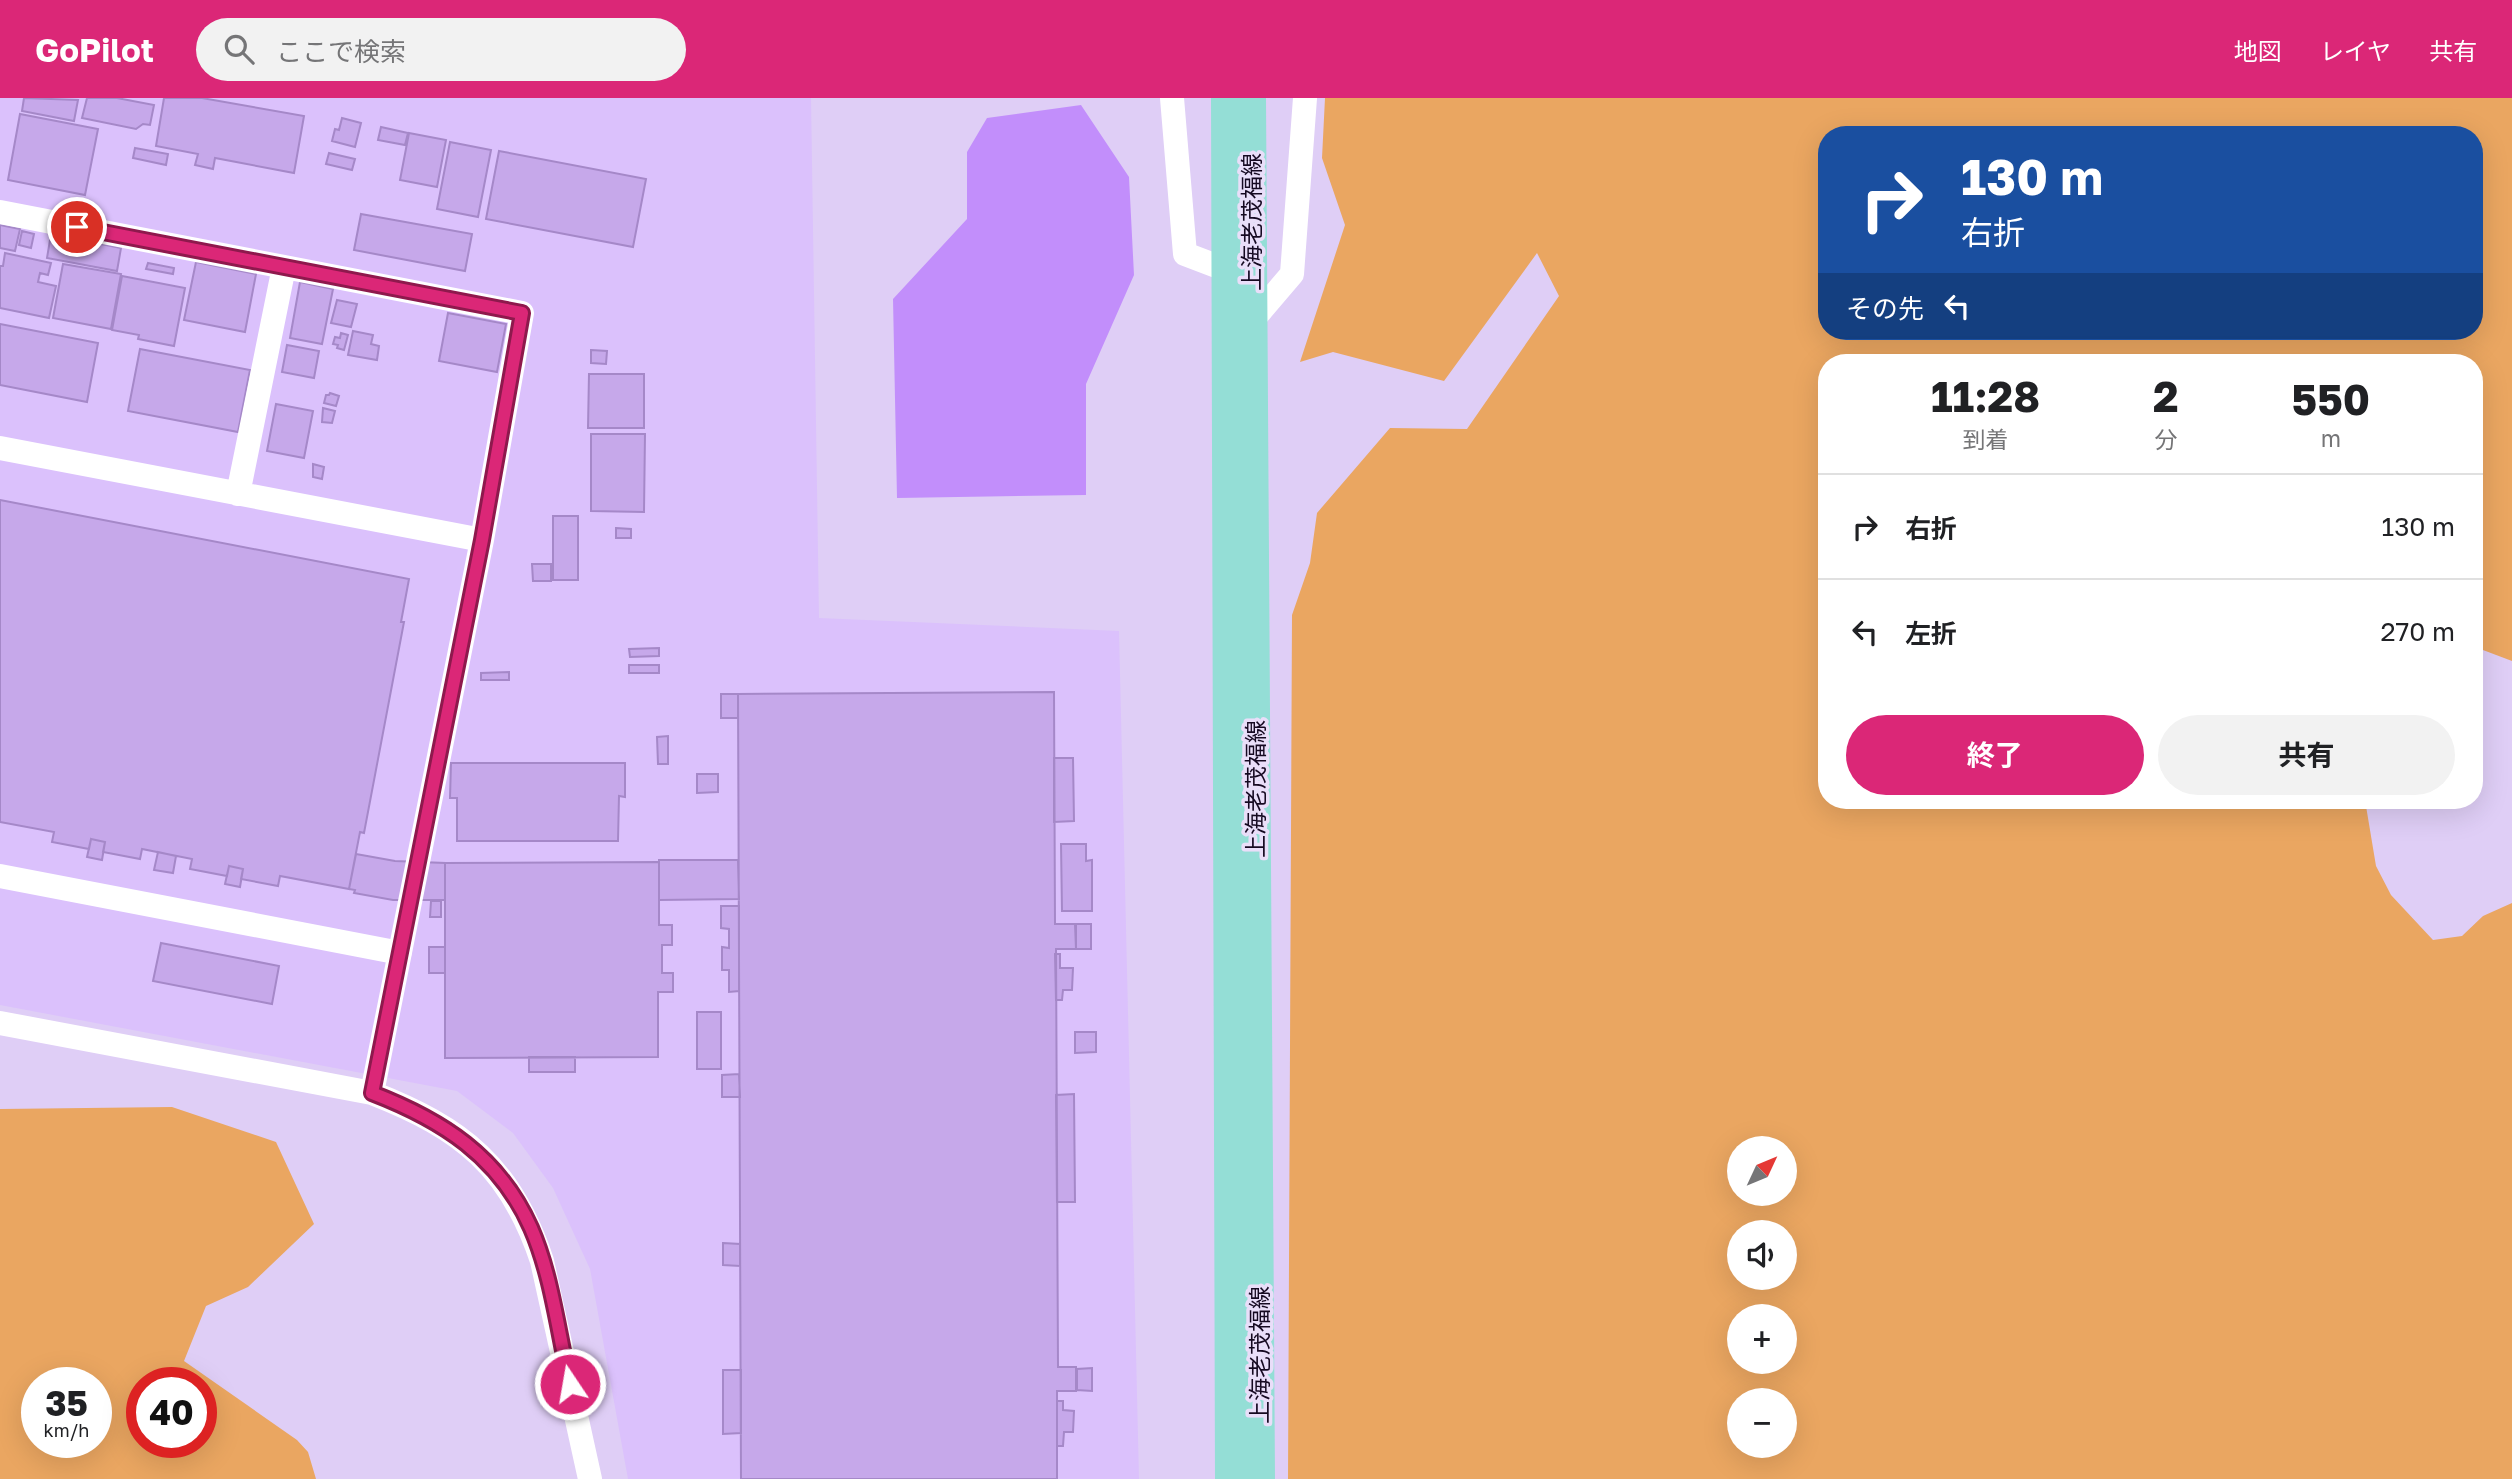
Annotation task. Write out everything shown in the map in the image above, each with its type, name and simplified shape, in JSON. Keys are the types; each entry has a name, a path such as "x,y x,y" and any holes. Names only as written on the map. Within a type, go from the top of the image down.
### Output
{"main road":[{"name":"上海老茂福線","path":"1226,98 1230,1479"},
{"name":"上海老茂福線","path":"1251,98 1260,1479"}],"street":[{"name":"上海老茂福線","path":"1172,98 1185,254 1227,270"},
{"path":"1252,321 1292,274 1306,98"},
{"path":"0,212 522,313 482,540 372,1093"},
{"path":"238,494 284,267"},
{"path":"0,448 482,540"},
{"path":"0,876 400,953"},
{"path":"0,1023 372,1093 418,1111 457,1136 496,1172 523,1212 542,1261 590,1479"}],"shaded area":[{"path":"0,98 811,98 819,618 1119,631 1139,1479 628,1479 590,1269 553,1188 513,1133 457,1091 0,1005"},
{"path":"1325,98 2512,98 2512,661 2483,650 2483,354 1818,354 1818,809 2366,809 2376,866 2391,895 2433,940 2462,936 2483,916 2512,903 2512,1479 1288,1479 1292,615 1310,563 1317,513 1390,428 1467,429 1559,296 1537,253 1444,381 1333,352 1300,362 1345,225 1322,158"},
{"path":"1081,105 1129,177 1134,275 1086,384 1086,495 897,498 893,299 967,219 967,152 987,118"},
{"path":"172,1107 276,1142 314,1224 248,1287 206,1306 184,1361 193,1367 126,1367 126,1458 217,1458 217,1384 297,1440 308,1452 316,1479 0,1479 0,1109"}],"building":[{"path":"24,98 78,100 74,121 22,111"},
{"path":"87,98 117,98 154,105 150,125 143,124 136,129 82,118"},
{"path":"164,98 202,98 304,116 294,173 215,158 213,169 195,165 198,154 156,146"},
{"path":"20,114 98,129 85,195 8,180"},
{"path":"342,118 361,123 355,147 332,141"},
{"path":"381,127 408,133 405,145 378,140"},
{"path":"409,133 446,140 437,187 400,180"},
{"path":"450,142 491,150 478,217 437,209"},
{"path":"135,148 168,154 166,165 133,158"},
{"path":"499,151 646,179 633,247 486,219"},
{"path":"329,153 355,159 352,170 326,164"},
{"path":"361,214 472,234 465,271 354,250"},
{"path":"0,225 20,229 15,251 0,248"},
{"path":"22,231 34,234 31,248 19,245"},
{"path":"51,234 121,248 117,271 47,258"},
{"path":"5,253 51,263 48,275 40,273 38,282 56,286 49,318 0,308 0,266 3,266"},
{"path":"196,262 256,274 245,332 184,320"},
{"path":"148,263 174,268 173,274 146,269"},
{"path":"63,264 121,274 111,329 53,318"},
{"path":"122,276 185,288 174,346 138,339 139,335 112,330"},
{"path":"300,282 333,289 322,344 290,338"},
{"path":"337,300 357,304 351,327 331,323"},
{"path":"448,313 506,324 497,372 439,361"},
{"path":"0,324 98,343 87,402 0,385"},
{"path":"353,331 373,335 371,344 379,346 377,360 348,355"},
{"path":"341,333 348,335 344,350 333,344 335,337 340,338"},
{"path":"287,345 319,351 314,378 282,372"},
{"path":"140,349 250,370 238,432 128,411"},
{"path":"591,350 607,351 606,364 591,363"},
{"path":"589,374 644,374 644,428 588,428"},
{"path":"330,393 339,396 336,406 324,403 326,395"},
{"path":"276,404 313,411 304,458 267,451"},
{"path":"323,408 335,411 332,423 322,422"},
{"path":"591,434 645,434 644,512 591,511"},
{"path":"313,464 324,467 322,479 313,477"},
{"path":"0,500 409,579 401,622 404,622 364,833 360,832 349,889 280,876 278,886 241,879 243,869 229,866 227,876 190,869 192,859 142,849 140,859 103,852 105,842 91,839 89,849 52,842 54,832 0,822"},
{"path":"553,516 578,516 578,580 553,580"},
{"path":"616,528 631,529 631,538 616,538"},
{"path":"532,564 551,564 551,581 533,581"},
{"path":"659,648 659,656 630,657 629,649"},
{"path":"629,665 659,665 659,673 629,673"},
{"path":"509,672 509,680 481,680 481,673"},
{"path":"1054,692 1055,924 1076,924 1076,949 1056,949 1058,1367 1076,1367 1076,1391 1057,1391 1057,1479 741,1479 738,694"},
{"path":"721,694 738,694 738,718 721,718"},
{"path":"668,736 668,764 658,764 657,737"},
{"path":"1054,758 1073,758 1074,821 1054,822"},
{"path":"451,763 625,763 625,797 619,796 618,841 457,841 457,798 450,798"},
{"path":"697,774 718,774 718,792 697,793"},
{"path":"91,839 105,842 102,860 87,857"},
{"path":"1061,844 1086,844 1086,861 1092,860 1092,911 1062,911"},
{"path":"158,852 176,856 173,873 154,870"},
{"path":"356,854 395,861 445,863 445,900 393,900 354,893 355,890 349,889"},
{"path":"659,860 738,860 739,899 659,900"},
{"path":"659,862 659,925 672,925 672,945 662,945 662,973 673,973 673,992 658,992 658,1057 445,1058 445,863"},
{"path":"229,866 243,869 240,887 225,884"},
{"path":"431,901 441,901 441,917 430,917"},
{"path":"721,906 739,906 739,991 729,992 729,970 722,970 722,947 729,948 729,929 721,928"},
{"path":"1075,924 1091,924 1091,949 1076,949"},
{"path":"161,943 279,966 272,1004 153,981"},
{"path":"429,947 445,947 445,973 429,973"},
{"path":"1055,954 1060,954 1060,968 1073,968 1072,990 1063,990 1062,1000 1056,1000"},
{"path":"697,1012 721,1012 721,1069 697,1069"},
{"path":"1075,1032 1096,1032 1096,1052 1075,1053"},
{"path":"529,1057 575,1057 575,1072 529,1072"},
{"path":"739,1074 740,1097 722,1097 722,1075"},
{"path":"1074,1094 1075,1202 1057,1202 1056,1095"},
{"path":"723,1243 740,1244 740,1266 723,1265"},
{"path":"1092,1368 1092,1391 1077,1390 1077,1369"},
{"path":"723,1370 741,1370 741,1433 723,1434"},
{"path":"1057,1401 1063,1401 1063,1410 1074,1411 1073,1432 1064,1432 1063,1446 1057,1446"}],"route":[{"path":"77,227 522,313 482,540 372,1093 418,1111 457,1136 496,1172 513,1195 532,1229 542,1261 570,1384"}]}
